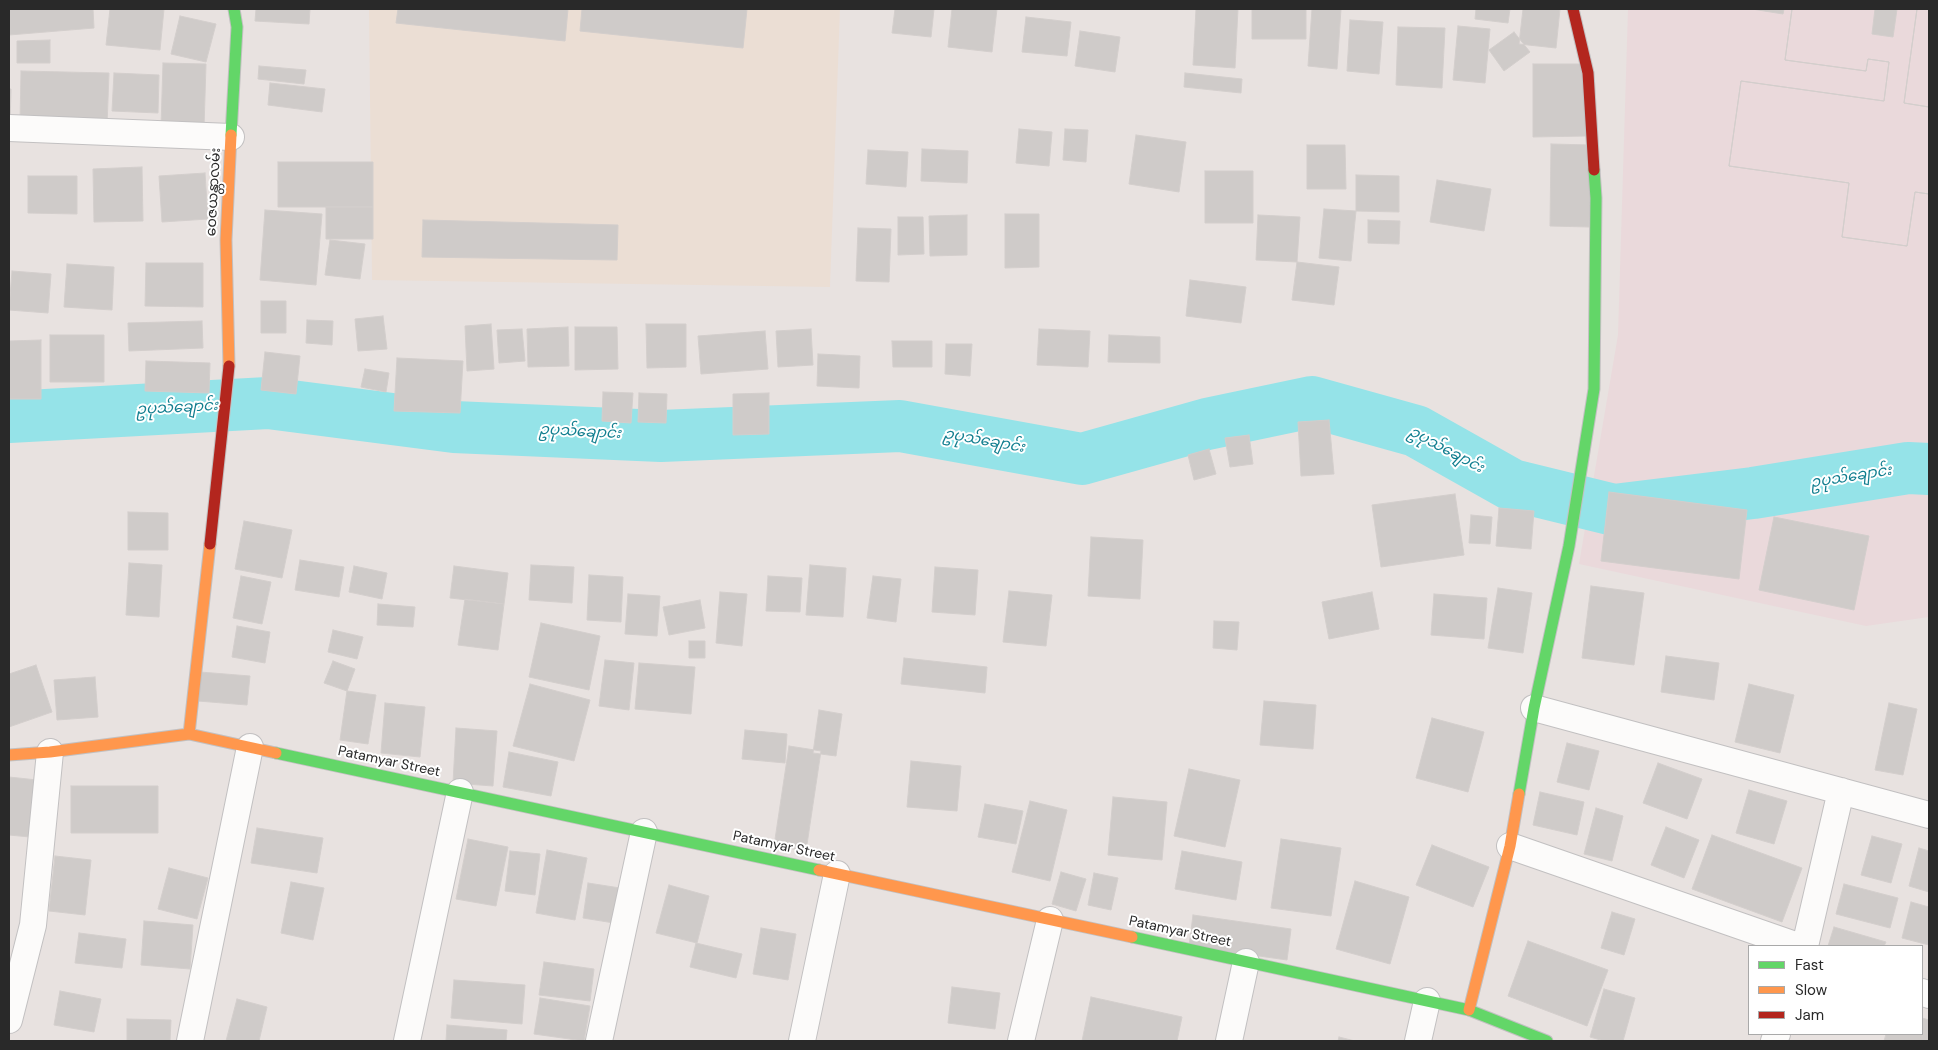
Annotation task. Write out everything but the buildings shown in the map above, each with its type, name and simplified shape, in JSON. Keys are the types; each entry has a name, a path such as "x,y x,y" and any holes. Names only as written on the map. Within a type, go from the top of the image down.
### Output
{"street":[{"name":"ဝေဇယန္တာလမ်း","path":"189,734 229,376 226,240 237,27 234,9"},
{"path":"1469,1010 1510,846 1534,708 1569,546 1594,389 1596,198 1588,73 1573,9"},
{"path":"9,128 231,137"},
{"path":"1534,708 1929,815"},
{"name":"Patamyar Street","path":"9,755 50,752 189,734 1469,1010 1547,1041"},
{"path":"190,1041 250,747"},
{"path":"9,1020 33,925 50,752"},
{"path":"1805,945 1842,791"},
{"path":"407,1041 460,792"},
{"path":"599,1041 644,832"},
{"path":"1510,846 1795,945"},
{"path":"802,1041 837,874"},
{"path":"1020,1041 1050,920"},
{"path":"1229,1041 1246,962"},
{"path":"1418,1041 1427,1001"}],"shaded area":[{"path":"369,9 840,9 830,287 372,280"},
{"path":"1628,9 1929,9 1929,617 1866,626 1579,564 1618,335"}],"waterway":[{"name":"ဥပုသ်ချောင်း","path":"9,417 268,403 454,427 661,436 900,426 1082,459 1207,424 1312,402 1416,431 1512,485 1614,510 1753,493 1908,468 1929,469"}],"traffic: fast":[{"path":"231,135 237,27 234,9"},
{"path":"1519,794 1534,708 1569,546 1594,389 1596,198 1594,170"},
{"path":"276,753 819,870"},
{"path":"1132,937 1469,1010 1547,1041"}],"traffic: slow":[{"path":"229,366 226,240 231,135"},
{"path":"189,734 210,544"},
{"path":"9,755 50,752 189,734 276,753"},
{"path":"1469,1010 1510,846 1519,794"},
{"path":"819,870 1132,937"}],"traffic: jam":[{"path":"1573,9 1588,73 1594,170"},
{"path":"210,544 229,366"}]}
